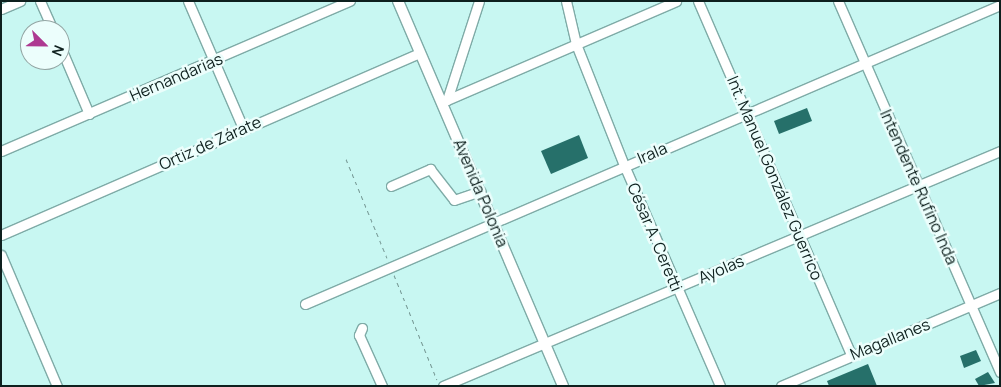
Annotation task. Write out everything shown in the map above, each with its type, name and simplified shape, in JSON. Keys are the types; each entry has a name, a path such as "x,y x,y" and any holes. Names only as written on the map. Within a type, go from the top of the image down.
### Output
{"main road":[{"name":"Avenida Polonia","path":"398,1 420,53 444,101 563,386"}],"street":[{"path":"1,9 20,1"},
{"path":"40,1 49,20"},
{"path":"188,1 243,128"},
{"name":"Hernandarias","path":"1,151 350,1"},
{"path":"444,101 479,1"},
{"name":"César A. Ceretti","path":"566,1 576,44 624,165 720,386"},
{"path":"444,101 676,1"},
{"name":"Int. Manuel González Guerrico","path":"698,1 851,355"},
{"name":"Intendente Rufino Inda","path":"838,1 864,65 1000,372"},
{"name":"Irala","path":"305,304 747,112 864,65 1000,5"},
{"name":"Ortiz de Zárate","path":"1,235 243,128 420,53"},
{"path":"70,69 89,114"},
{"name":"Ayolas","path":"442,386 1000,151"},
{"path":"391,186 430,169 454,200 480,191"},
{"path":"1,255 58,386"},
{"name":"Magallanes","path":"781,386 1000,293"},
{"path":"362,328 360,334 382,386"}],"building":[{"path":"807,108 812,121 779,134 774,121"},
{"path":"579,135 588,158 551,174 541,151"},
{"path":"976,350 981,361 964,368 960,356"},
{"path":"868,364 877,386 829,386 827,381"},
{"path":"988,372 995,383 979,386 975,379"}]}
